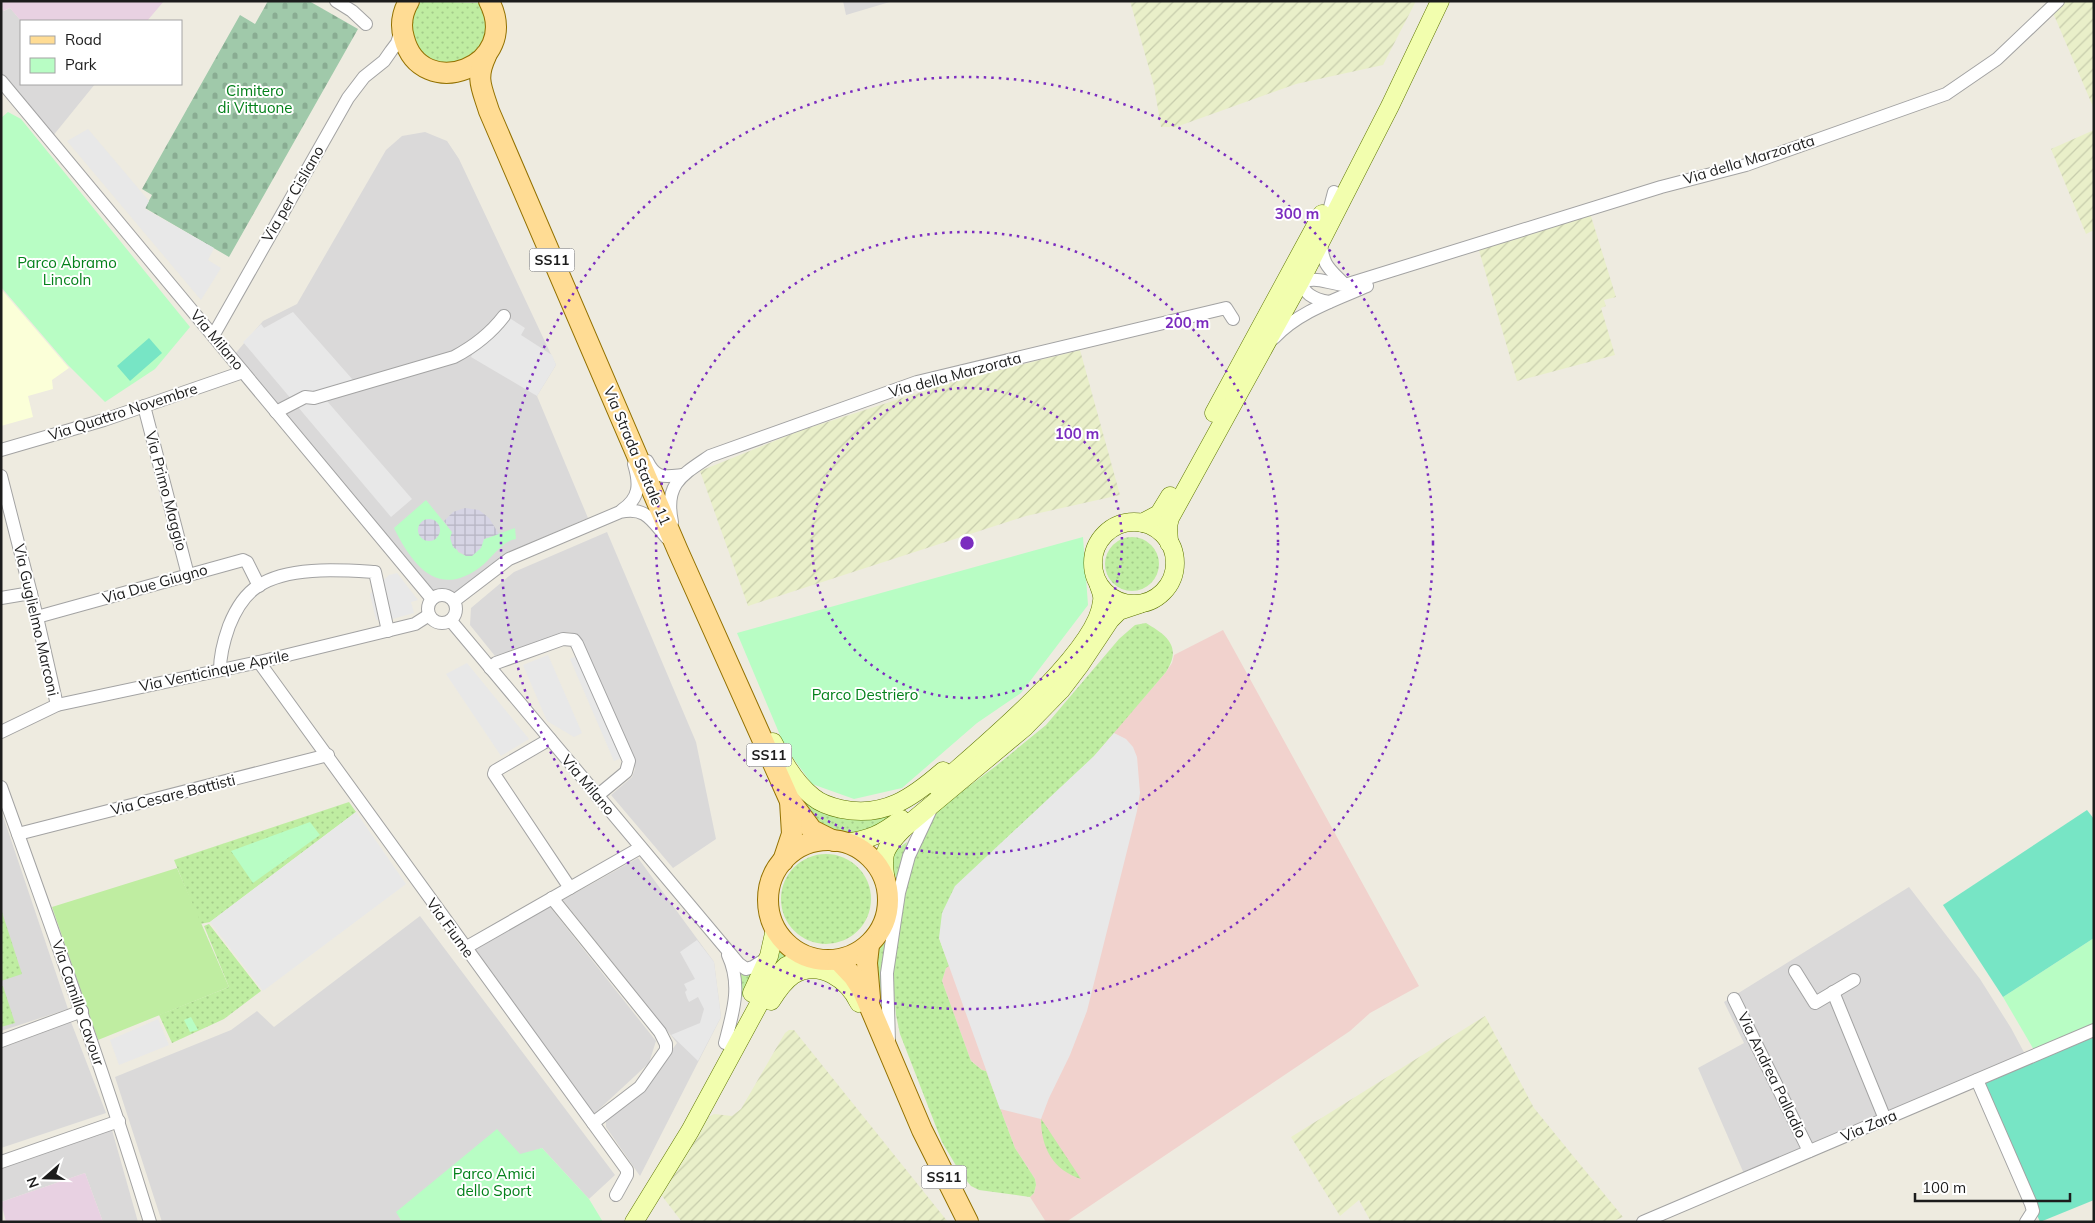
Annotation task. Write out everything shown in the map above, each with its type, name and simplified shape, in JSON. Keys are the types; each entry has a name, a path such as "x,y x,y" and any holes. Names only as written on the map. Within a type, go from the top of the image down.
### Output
{"main road":[{"path":"408,1 402,16 401,30 405,45 414,58"},
{"path":"1142,523 1159,514 1165,506 1382,103 1440,1"},
{"name":"Via Strada Statale 11","path":"491,4 496,25 494,41 480,69 480,81 489,111 678,551 789,799 812,830 840,842"},
{"path":"1170,544 1158,530 1142,523 1132,522 1114,527 1100,540 1093,558 1095,577 1103,599 1091,631 1061,670 1020,711 899,820 878,836 861,841 817,841 798,848 783,860 773,876 768,894 769,912 775,929 783,940 794,950 806,956 822,960 838,960 855,954 869,945 879,932 886,918 887,886 882,864 888,844 1025,726 1061,690 1110,620 1119,611 1158,596 1171,581 1174,561 1168,526 1170,518 1300,282 1390,106 1421,37"},
{"path":"451,74 464,71 476,65 486,56"},
{"name":"Via Strada Statale 11","path":"414,58 425,67 451,74 472,86 489,111"},
{"path":"1099,586 1113,599 1121,603 1140,604"},
{"path":"749,710 768,732 784,764 814,798 831,806 851,811 868,812 890,807 918,793 989,731 1020,711"},
{"name":"Via Strada Statale 11","path":"783,860 792,834 789,799"},
{"path":"840,842 854,846 869,856 880,870 887,886"},
{"path":"730,1045 769,956 775,929"},
{"path":"869,945 869,985 874,1015"},
{"path":"634,1222 650,1194 684,1117 730,1045 778,972 806,956"},
{"path":"838,960 854,977 874,1015"},
{"path":"730,1045 759,1020 778,991 793,975 814,969 838,976 848,985 858,999 900,1079"},
{"name":"SS11","path":"874,1015 942,1174 968,1222"}],"street":[{"path":"336,1 352,10 366,24"},
{"name":"Via della Marzorata","path":"1411,266 1661,187 1746,165 1946,94 1997,60 2058,1"},
{"name":"Via per Cisliano","path":"213,336 348,98 364,77 384,61 397,43 401,30"},
{"path":"384,61 397,58 414,58"},
{"name":"Via Milano","path":"1,81 432,599"},
{"path":"1329,302 1311,297 1304,290 1298,272 1330,209 1334,192"},
{"path":"1321,241 1324,262 1329,270 1345,285"},
{"path":"1237,371 1249,359 1289,289 1300,282 1311,278 1329,284 1345,285 1411,266"},
{"path":"1264,349 1282,329 1299,318 1329,302 1411,266"},
{"name":"Via della Marzorata","path":"678,551 669,500 672,490 682,475 710,456 917,382 1226,308 1233,319"},
{"path":"276,412 305,398 314,398 454,356 465,351 489,332 504,316"},
{"name":"Via Quattro Novembre","path":"1,450 144,406 243,372"},
{"name":"Via Primo Maggio","path":"144,406 188,575"},
{"path":"617,408 652,471 660,476 682,475"},
{"path":"617,408 636,470 638,484 636,496 632,503 620,512"},
{"name":"Via Guglielmo Marconi","path":"1,476 57,705"},
{"path":"454,601 509,559 620,512 632,509 643,512 650,518 678,551"},
{"name":"Via Due Giugno","path":"37,617 243,560 247,562 258,586"},
{"path":"220,670 222,650 231,621 238,607 258,586 275,578 315,571 374,572 388,631"},
{"path":"1,598 31,593"},
{"path":"445,595 454,601 456,612 451,621 439,623 429,615 429,604 437,596 445,595"},
{"name":"Via Venticinque Aprile","path":"1,732 57,705 259,662 388,631 415,624 429,615"},
{"name":"Via Milano","path":"451,621 725,949"},
{"path":"490,668 496,663 563,638 574,640 629,761 626,772 597,796"},
{"name":"Via Fiume","path":"259,662 328,755 464,948 627,1170 627,1175 616,1195"},
{"path":"550,739 495,771 494,774 570,888"},
{"name":"Via Cesare Battisti","path":"18,834 328,755"},
{"name":"Via Camillo Cavour","path":"1,786 82,1011 150,1222"},
{"path":"890,1054 887,973 899,893 909,856 934,804"},
{"path":"464,948 640,848"},
{"path":"552,898 660,1032 666,1044 666,1050 662,1057 640,1087 593,1123"},
{"path":"725,949 746,968 753,967 769,956"},
{"path":"725,949 734,968 736,987 730,1045"},
{"path":"1796,970 1815,1003 1854,980"},
{"path":"1833,992 1885,1119"},
{"name":"Via Andrea Palladio","path":"1734,999 1809,1151"},
{"path":"1,1040 82,1011"},
{"name":"Via Zara","path":"1643,1222 2094,1030"},
{"path":"1977,1080 2031,1204 2033,1211 2026,1222"},
{"path":"1,1162 119,1121"}],"shaded area":[{"path":"1,1 164,1 148,20 20,20 10,8 3,11"},
{"path":"843,1 893,1 846,15"},
{"path":"1130,1 1416,1 1383,65 1296,84 1176,127 1161,127 1154,86"},
{"path":"2048,1 2094,1 2094,109"},
{"path":"1,8 4,11 10,8 20,20 20,85 94,85 52,137 1,77"},
{"path":"88,129 149,201 145,209 214,248 208,260 221,268 201,300 67,141"},
{"path":"2094,130 2094,230 2086,234 2051,149"},
{"path":"425,132 447,141 459,159 556,365 537,396 588,518 509,552 454,596 448,592 433,592 234,355 263,321 297,304 386,150 402,136"},
{"path":"1590,213 1616,297 1604,300 1606,306 1601,308 1615,355 1517,381 1478,247"},
{"path":"1,289 69,368 52,380 53,389 28,396 33,417 1,426"},
{"path":"293,312 353,380 320,393 412,499 391,517 243,342 261,324 264,328"},
{"path":"511,319 525,328 521,335 552,355 556,365 537,396 471,357 474,351"},
{"path":"1080,350 1120,495 1026,516 748,606 700,471 799,431 956,381"},
{"path":"465,508 479,510 489,518 499,534 484,539 481,548 472,556 466,556 453,547 450,538 452,532 444,521 453,512"},
{"path":"429,519 437,522 440,530 437,538 429,541 421,538 418,530 421,522"},
{"path":"607,532 696,742 716,839 673,868 611,795 632,777 635,769 633,758 581,639 573,633 566,632 495,656 470,625 471,608 514,572"},
{"path":"397,573 418,600 411,602 414,613 392,619 376,620 370,594 389,575"},
{"path":"1223,630 1419,986 1370,1013 1350,1031 1066,1222 1046,1222 1030,1197 1034,1193 1035,1179 1015,1148 986,1071 971,1061 942,981 946,968 942,913 1133,710 1166,672 1172,663 1174,655"},
{"path":"548,655 582,733 574,737 547,721 523,665"},
{"path":"577,656 622,758 614,761 570,659"},
{"path":"467,663 529,739 501,756 446,674"},
{"path":"1114,733 1126,739 1133,747 1137,757 1140,793 1087,1011 1070,1055 1041,1119 1000,1109 939,938 942,913 955,886 1094,756"},
{"path":"1,810 68,1009 1,1031"},
{"path":"356,812 406,884 263,991 210,922"},
{"path":"638,858 714,962 721,1017 640,1176 606,1127 606,1120 644,1088 677,1043 563,900"},
{"path":"1909,887 1980,979 2026,1056 1745,1176 1698,1068 1744,1043 1724,1002"},
{"path":"550,907 656,1041 649,1063 594,1114 472,946"},
{"path":"420,916 615,1175 589,1199 542,1148 397,1212 402,1222 162,1222 115,1077 231,1030 257,1011 274,1027"},
{"path":"697,940 714,962 721,1017 698,1061 671,1035 700,1023 704,1009 698,997 689,1002 687,998 685,992 687,990 684,984 695,979 680,952"},
{"path":"1485,1016 1534,1108 1623,1217 1611,1222 1371,1222 1359,1200 1340,1216 1291,1137"},
{"path":"158,1019 169,1045 119,1065 110,1040"},
{"path":"71,1022 106,1113 1,1148 1,1048"},
{"path":"789,1030 794,1030 948,1222 682,1222 659,1192 704,1120 714,1114 732,1116 741,1109 785,1033"},
{"path":"112,1130 138,1222 103,1222 85,1173 1,1202 1,1168"},
{"path":"85,1173 103,1222 6,1222 1,1202"}],"green space":[{"name":"Cimitero di Vittuone","path":"268,1 309,1 358,29 229,257 145,208 152,195 142,189 240,15 255,24"},
{"path":"421,1 480,3 487,27 480,46 467,58 452,63 438,61 426,55 417,45 412,31 413,16"},
{"name":"Parco Abramo Lincoln","path":"8,112 21,119 190,327 155,369 105,402 68,365 1,287 1,118"},
{"path":"149,338 162,353 130,381 117,366"},
{"path":"426,500 452,532 458,552 466,556 472,556 484,539 515,528 516,539 507,542 484,564 469,574 455,579 442,579 430,575 410,556 394,528"},
{"name":"Parco Destriero","path":"1083,537 1088,605 1021,693 977,723 902,788 854,799 812,784 785,747 737,633"},
{"path":"1127,537 1137,537 1147,541 1155,549 1159,564 1155,579 1147,587 1137,591 1127,591 1117,587 1109,579 1105,569 1105,559 1109,549 1117,541"},
{"path":"1146,623 1161,633 1173,649 1171,663 1166,672 939,938 949,966 946,968 942,981 971,1061 986,1071 1015,1148 1035,1179 1036,1185 1034,1193 1030,1197 979,1190 971,1186 961,1174 942,1142 900,1034 896,1015 892,970 911,864 930,822 941,807 996,766 1046,725 1119,639 1135,625"},
{"path":"796,788 804,796 893,811 897,815 864,833 840,836 827,832 805,811"},
{"path":"349,802 356,812 210,922 200,924 174,860"},
{"path":"2087,810 2094,819 2094,938 2003,997 1943,905"},
{"path":"310,822 320,835 253,883 231,851"},
{"path":"907,842 884,1007 879,989 876,956 879,940 890,909 893,852"},
{"path":"826,854 843,857 858,867 868,882 871,899 868,916 858,931 843,941 826,944 809,941 794,931 784,916 781,899 784,882 794,867 809,857"},
{"path":"177,868 229,987 98,1040 52,907"},
{"path":"1,909 22,974 1,981"},
{"path":"209,924 261,991 224,1019 172,1043 159,1015 229,987 204,926"},
{"path":"2094,938 2094,1026 2034,1050 2003,997"},
{"path":"782,943 793,952 766,977 776,958"},
{"path":"739,972 752,975 741,999 742,986"},
{"path":"1,986 3,986 15,1023 1,1027"},
{"path":"191,1017 198,1030 190,1032 184,1020"},
{"path":"2094,1030 2094,1200 2040,1222 1977,1080"},
{"path":"1041,1119 1081,1179 1063,1170 1050,1156 1043,1139"},
{"name":"Parco Amici dello Sport","path":"497,1129 520,1154 542,1148 589,1199 603,1222 402,1222 396,1212"}]}
